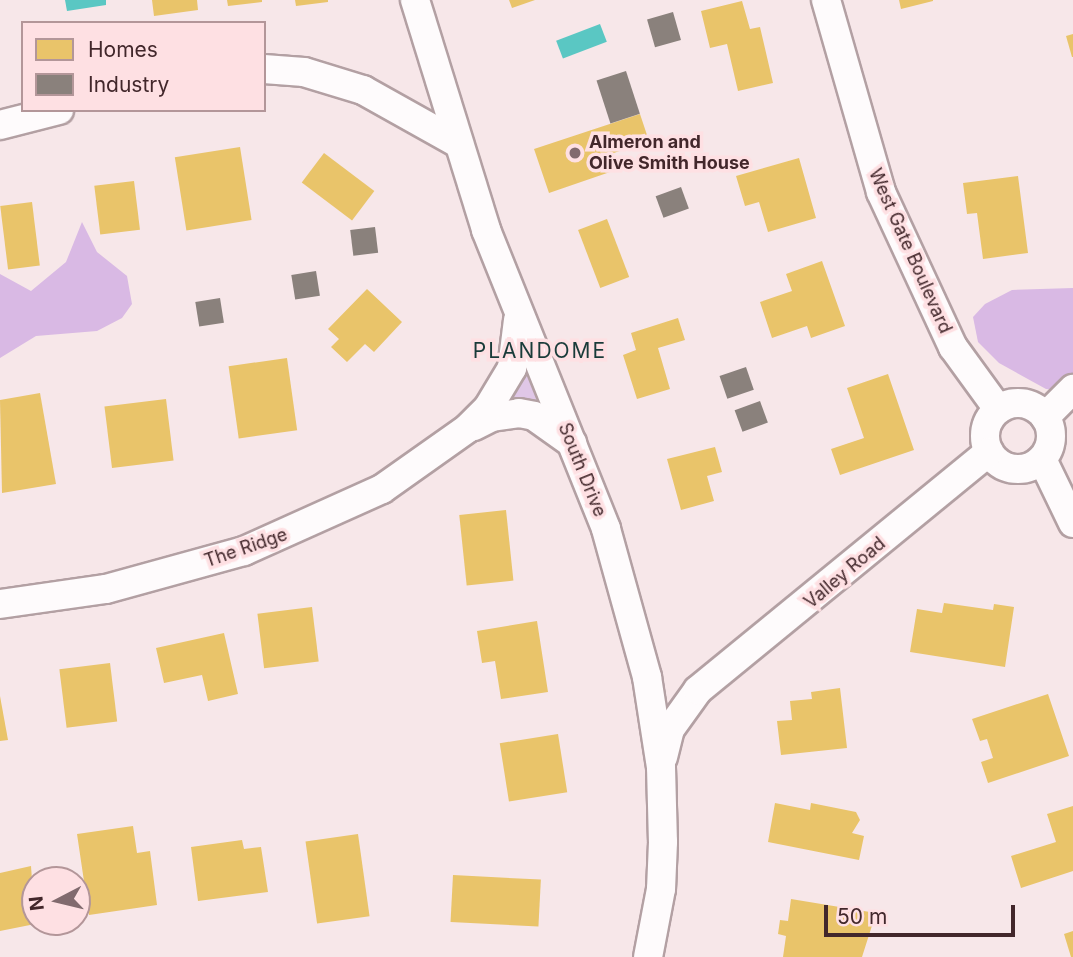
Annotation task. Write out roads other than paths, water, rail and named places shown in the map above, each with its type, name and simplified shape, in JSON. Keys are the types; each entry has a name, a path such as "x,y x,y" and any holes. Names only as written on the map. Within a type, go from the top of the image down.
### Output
{"street":[{"name":"South Drive","path":"415,0 456,142 518,318 606,528 648,677 661,767 661,889 648,957"},
{"name":"West Gate Boulevard","path":"827,0 881,192 953,348 998,409"},
{"path":"266,69 304,72 363,90 456,142"},
{"path":"0,125 51,112"},
{"name":"The Ridge","path":"468,428 506,382 515,353 518,318"},
{"path":"1045,417 1073,389"},
{"path":"1018,402 1038,409 1045,417 1051,439 1042,459 1033,466 1011,469 989,452 985,426 998,409 1018,402"},
{"name":"The Ridge","path":"0,604 106,589 244,551 382,489 468,428 492,417 519,413 541,420 572,443"},
{"name":"Valley Road","path":"661,767 670,729 698,690 989,452"},
{"path":"1042,459 1073,523"},
{"path":"648,677 673,688 698,690"}],"water":[{"path":"65,0 106,0 106,5 67,11"},
{"path":"600,24 607,42 563,59 556,41"}],"place":[{"name":"Almeron and Olive Smith House","path":"575,153"}],"district":[{"name":"PLANDOME","path":"540,351"}]}
